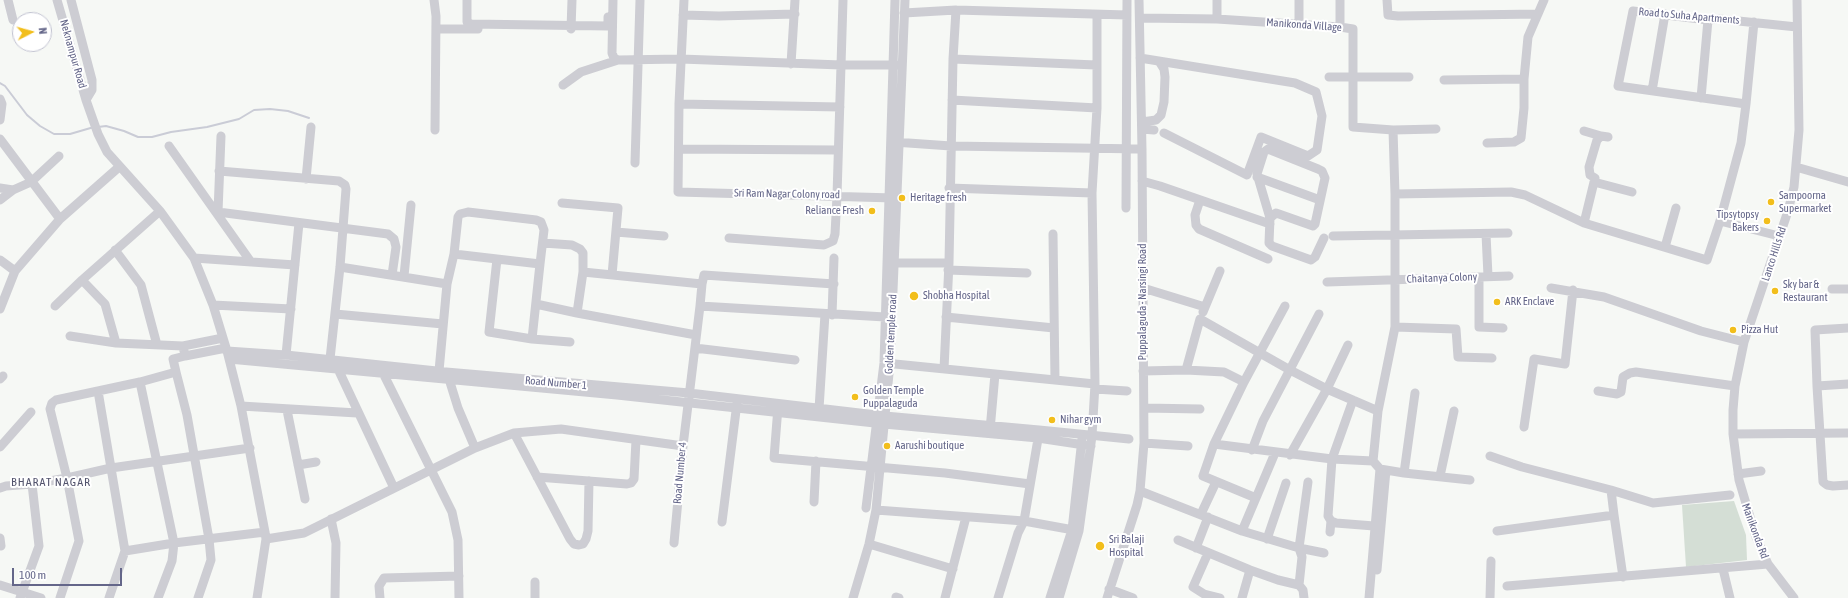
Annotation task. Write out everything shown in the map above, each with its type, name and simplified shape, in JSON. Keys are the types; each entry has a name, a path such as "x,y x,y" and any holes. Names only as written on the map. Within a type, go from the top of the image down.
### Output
{"street":[{"path":"8,0 12,16"},
{"name":"Neknampur Road","path":"57,0 86,100"},
{"name":"Neknampur Road","path":"71,0 92,80 92,90 86,100"},
{"path":"434,0 436,29 435,130"},
{"path":"467,0 467,22 471,24 534,27"},
{"path":"571,27 572,0"},
{"path":"608,0 612,53 614,58 618,60"},
{"path":"609,28 613,0"},
{"path":"635,162 640,0"},
{"path":"684,0 678,149 838,150"},
{"path":"791,64 795,0"},
{"path":"729,238 734,240 829,244 833,241 835,234 837,196 843,0"},
{"name":"Golden temple road","path":"892,198 900,143 895,0"},
{"name":"Golden temple road","path":"866,508 875,467 887,363 892,257 890,142 897,65 904,13 904,0"},
{"path":"1126,208 1127,0"},
{"name":"Puppalaguda - Narsingi Road","path":"1108,594 1128,535 1140,491 1144,443 1145,408 1143,371 1143,196 1140,0"},
{"path":"1217,0 1218,19"},
{"path":"1299,0 1299,24"},
{"path":"1340,0 1340,27"},
{"path":"1387,0 1388,15 1398,16 1538,14"},
{"path":"1486,143 1514,142 1521,138 1528,37 1544,0"},
{"name":"Lanco Hills Rd","path":"1739,477 1733,434 1734,386 1744,342 1788,211 1796,167 1799,130 1797,0"},
{"path":"904,13 956,10 1127,16"},
{"path":"944,369 949,266 949,188 956,10"},
{"name":"Road to Suha Apartments","path":"1652,91 1618,86 1633,11 1708,20 1754,22 1797,27"},
{"path":"684,15 719,16 795,14"},
{"path":"1665,14 1652,91 1746,104"},
{"path":"1059,598 1075,530 1086,445 1092,436 1095,387 1092,193 1093,149 1097,108 1097,15"},
{"name":"Manikonda Village","path":"1140,18 1218,19 1353,29 1353,127 1393,130"},
{"path":"1701,98 1708,20"},
{"path":"1395,194 1512,192 1525,195 1584,223 1707,260 1720,221 1741,142 1754,22"},
{"path":"436,29 534,27 609,28"},
{"path":"1140,58 1296,83 1316,92 1322,116 1317,150 1308,156 1261,137 1247,175 1164,133"},
{"path":"563,85 581,72 618,60 681,59 841,66 897,65"},
{"path":"953,59 1096,65"},
{"path":"1142,125 1156,120 1161,115 1165,78 1164,69 1159,61"},
{"path":"1329,77 1409,77"},
{"path":"1444,80 1524,80"},
{"path":"0,99 2,104 0,120"},
{"path":"86,100 98,134 107,152 160,211 194,258 213,305 241,406 266,536 257,598"},
{"path":"952,100 1097,108"},
{"path":"679,104 840,107"},
{"path":"1142,125 1154,130"},
{"path":"306,179 311,127"},
{"path":"1373,461 1378,411 1395,327 1396,236 1393,130 1436,129"},
{"path":"1584,131 1604,137 1597,140 1589,168 1590,175 1595,178 1584,223"},
{"path":"218,212 221,136"},
{"path":"0,139 60,219"},
{"path":"890,142 951,146 1142,149"},
{"path":"169,146 218,212 251,262"},
{"name":"Sri Ram Nagar Colony road","path":"678,149 678,192 892,198"},
{"path":"1270,221 1276,213 1312,226 1315,224 1325,178 1322,171 1266,149 1262,155 1257,177 1270,221 1268,239 1272,246 1309,260 1315,257 1324,238"},
{"path":"0,200 13,190 31,182 59,156"},
{"path":"0,309 15,271 60,219 119,167"},
{"path":"1796,167 1848,182"},
{"path":"219,171 339,182 345,185 346,189 340,267 330,359"},
{"path":"1257,177 1320,200"},
{"path":"1142,181 1270,221"},
{"path":"1594,182 1632,192"},
{"path":"0,188 13,190"},
{"path":"949,188 1092,193"},
{"path":"1200,200 1195,215 1196,225 1199,229 1268,258"},
{"path":"562,203 618,207 612,275"},
{"path":"404,276 411,205"},
{"path":"1665,247 1676,208"},
{"path":"55,306 115,250 160,211"},
{"path":"218,212 388,234 394,239 396,247 392,275"},
{"path":"439,371 447,284 454,254 458,217 464,212 536,220 540,222 544,230 532,339"},
{"path":"1720,221 1779,236"},
{"path":"286,354 299,223"},
{"path":"616,232 664,236"},
{"path":"1333,236 1508,233"},
{"path":"1053,234 1056,380"},
{"path":"1486,234 1488,276"},
{"path":"543,243 572,246 580,249 583,253 583,272 577,313"},
{"path":"115,250 141,284 157,345"},
{"path":"454,254 540,264"},
{"path":"892,257 949,266 1027,273"},
{"name":"Golden temple road","path":"887,363 885,317 892,257"},
{"path":"194,258 295,265"},
{"path":"819,409 828,314 834,284 834,258"},
{"path":"497,259 489,332 532,339 570,342"},
{"path":"0,260 15,271"},
{"path":"340,267 447,284"},
{"path":"583,272 702,284 704,275 834,284"},
{"path":"1186,370 1200,319 1220,272"},
{"name":"Chaitanya Colony","path":"1327,282 1509,276"},
{"path":"1479,277 1479,327 1504,328"},
{"path":"82,280 104,304 116,342"},
{"name":"Road Number 4","path":"674,543 688,398 702,284"},
{"path":"1143,288 1205,307"},
{"path":"1551,288 1573,290 1604,297 1700,331 1744,342"},
{"path":"1832,289 1848,289"},
{"path":"1524,428 1534,359 1564,364 1573,290"},
{"path":"536,304 696,335"},
{"path":"213,305 291,309"},
{"path":"700,306 885,317"},
{"path":"1256,498 1203,476 1214,444 1244,382 1285,306"},
{"path":"335,314 443,324"},
{"path":"1252,450 1263,421 1319,314"},
{"path":"946,317 1054,328"},
{"path":"1200,319 1290,370 1327,389 1378,411"},
{"path":"1395,327 1456,329 1458,357 1492,358"},
{"path":"1848,328 1815,330 1823,482 1827,485 1833,486 1848,485"},
{"path":"70,336 116,342 157,345 184,351 227,353"},
{"path":"198,598 211,560 195,456 187,415 173,359 184,351 223,338"},
{"path":"1290,455 1327,389 1348,344"},
{"path":"695,348 795,360"},
{"name":"Road Number 1","path":"227,353 286,354 439,371 617,388 688,398"},
{"name":"Road Number 1","path":"227,353 383,374 688,398 880,420"},
{"path":"887,363 1056,380 1127,391"},
{"path":"338,369 357,413 394,488"},
{"path":"1143,371 1186,370 1224,372 1244,382"},
{"path":"60,598 79,541 67,478 50,409 52,403 56,400 140,382 176,372"},
{"path":"1598,390 1617,394 1621,392 1623,377 1630,372 1734,386"},
{"path":"383,374 452,512 458,540 460,598"},
{"path":"990,429 995,374"},
{"path":"449,379 458,408 476,448"},
{"path":"140,382 174,543 172,561 158,598"},
{"path":"1817,386 1848,384"},
{"path":"98,391 125,551 109,598"},
{"path":"1404,473 1414,393"},
{"path":"1330,532 1331,521 1328,516 1332,459 1353,400"},
{"path":"722,522 737,403"},
{"path":"241,406 286,410 357,413"},
{"path":"778,408 774,458 945,473 1030,484"},
{"name":"Road Number 1","path":"778,408 819,409 880,420"},
{"path":"1145,408 1200,409"},
{"path":"286,410 305,499"},
{"path":"1440,476 1454,411"},
{"path":"0,447 31,412"},
{"path":"880,420 1038,434 1082,434 1129,439"},
{"path":"125,551 208,539 304,533 476,448 514,433 561,429 683,446"},
{"path":"514,433 570,540 574,544 579,545 583,544 586,539 589,519 589,481"},
{"path":"1733,434 1848,433"},
{"path":"1038,434 1086,445"},
{"path":"998,598 1018,533 1024,522 1038,434"},
{"path":"1082,434 1086,445"},
{"path":"537,477 627,484 633,482 636,440"},
{"path":"1144,443 1188,446"},
{"path":"1214,444 1290,455 1373,461 1383,469 1404,473 1470,480"},
{"path":"0,488 67,478 111,468 250,448"},
{"path":"1242,531 1274,453"},
{"path":"1490,456 1522,467 1611,490 1653,503 1730,496"},
{"path":"814,502 816,461"},
{"path":"298,465 316,462"},
{"name":"Golden temple road","path":"853,598 869,544 876,510 875,467"},
{"path":"1369,598 1374,526 1383,469"},
{"path":"1374,598 1383,469"},
{"path":"1739,477 1761,471"},
{"name":"Manikonda Rd","path":"1739,477 1756,537 1766,561 1794,598"},
{"path":"1196,548 1216,482"},
{"path":"1299,585 1302,557 1299,548 1308,482"},
{"path":"1266,539 1286,483"},
{"path":"21,595 39,546 32,484"},
{"path":"1611,490 1623,577"},
{"path":"1140,491 1242,531 1299,548 1324,553"},
{"path":"876,510 1024,522 1075,530"},
{"path":"1497,531 1614,515"},
{"path":"945,598 966,517"},
{"path":"331,519 336,543 335,598"},
{"path":"1331,521 1336,523 1374,526"},
{"path":"1050,598 1075,530"},
{"path":"1178,540 1250,570 1278,580 1299,585 1303,590 1304,598"},
{"path":"869,544 953,569"},
{"path":"1208,553 1193,587 1203,596 1220,598"},
{"path":"1490,598 1491,561"},
{"path":"1507,586 1723,569 1766,561"},
{"path":"1723,569 1730,598"},
{"path":"1242,598 1250,570"},
{"path":"380,598 379,586 384,578 459,576"},
{"path":"535,582 535,598"},
{"path":"0,585 21,595 41,598"},
{"path":"1108,594 1134,598"}],"shaded area":[{"path":"1734,501 1746,535 1747,560 1686,567 1682,505"}],"waterway":[{"path":"0,83 5,86 27,115 40,126 54,134 70,134 94,127"},
{"path":"98,127 106,126 138,137 152,137 171,132 207,127 239,119 254,110 270,109 288,111 309,118"}],"place":[{"name":"Heritage fresh","path":"902,198"},
{"name":"Sampoorna Supermarket","path":"1771,202"},
{"name":"Reliance Fresh","path":"872,211"},
{"name":"Tipsytopsy Bakers","path":"1767,221"},
{"name":"Sky bar & Restaurant","path":"1775,291"},
{"name":"Shobha Hospital","path":"914,296"},
{"name":"ARK Enclave","path":"1497,302"},
{"name":"Pizza Hut","path":"1733,330"},
{"name":"Golden Temple Puppalaguda","path":"855,397"},
{"name":"Nihar gym","path":"1052,420"},
{"name":"Aarushi boutique","path":"887,446"},
{"name":"Sri Balaji Hospital","path":"1100,546"}],"district":[{"name":"BHARAT NAGAR","path":"51,482"}]}
